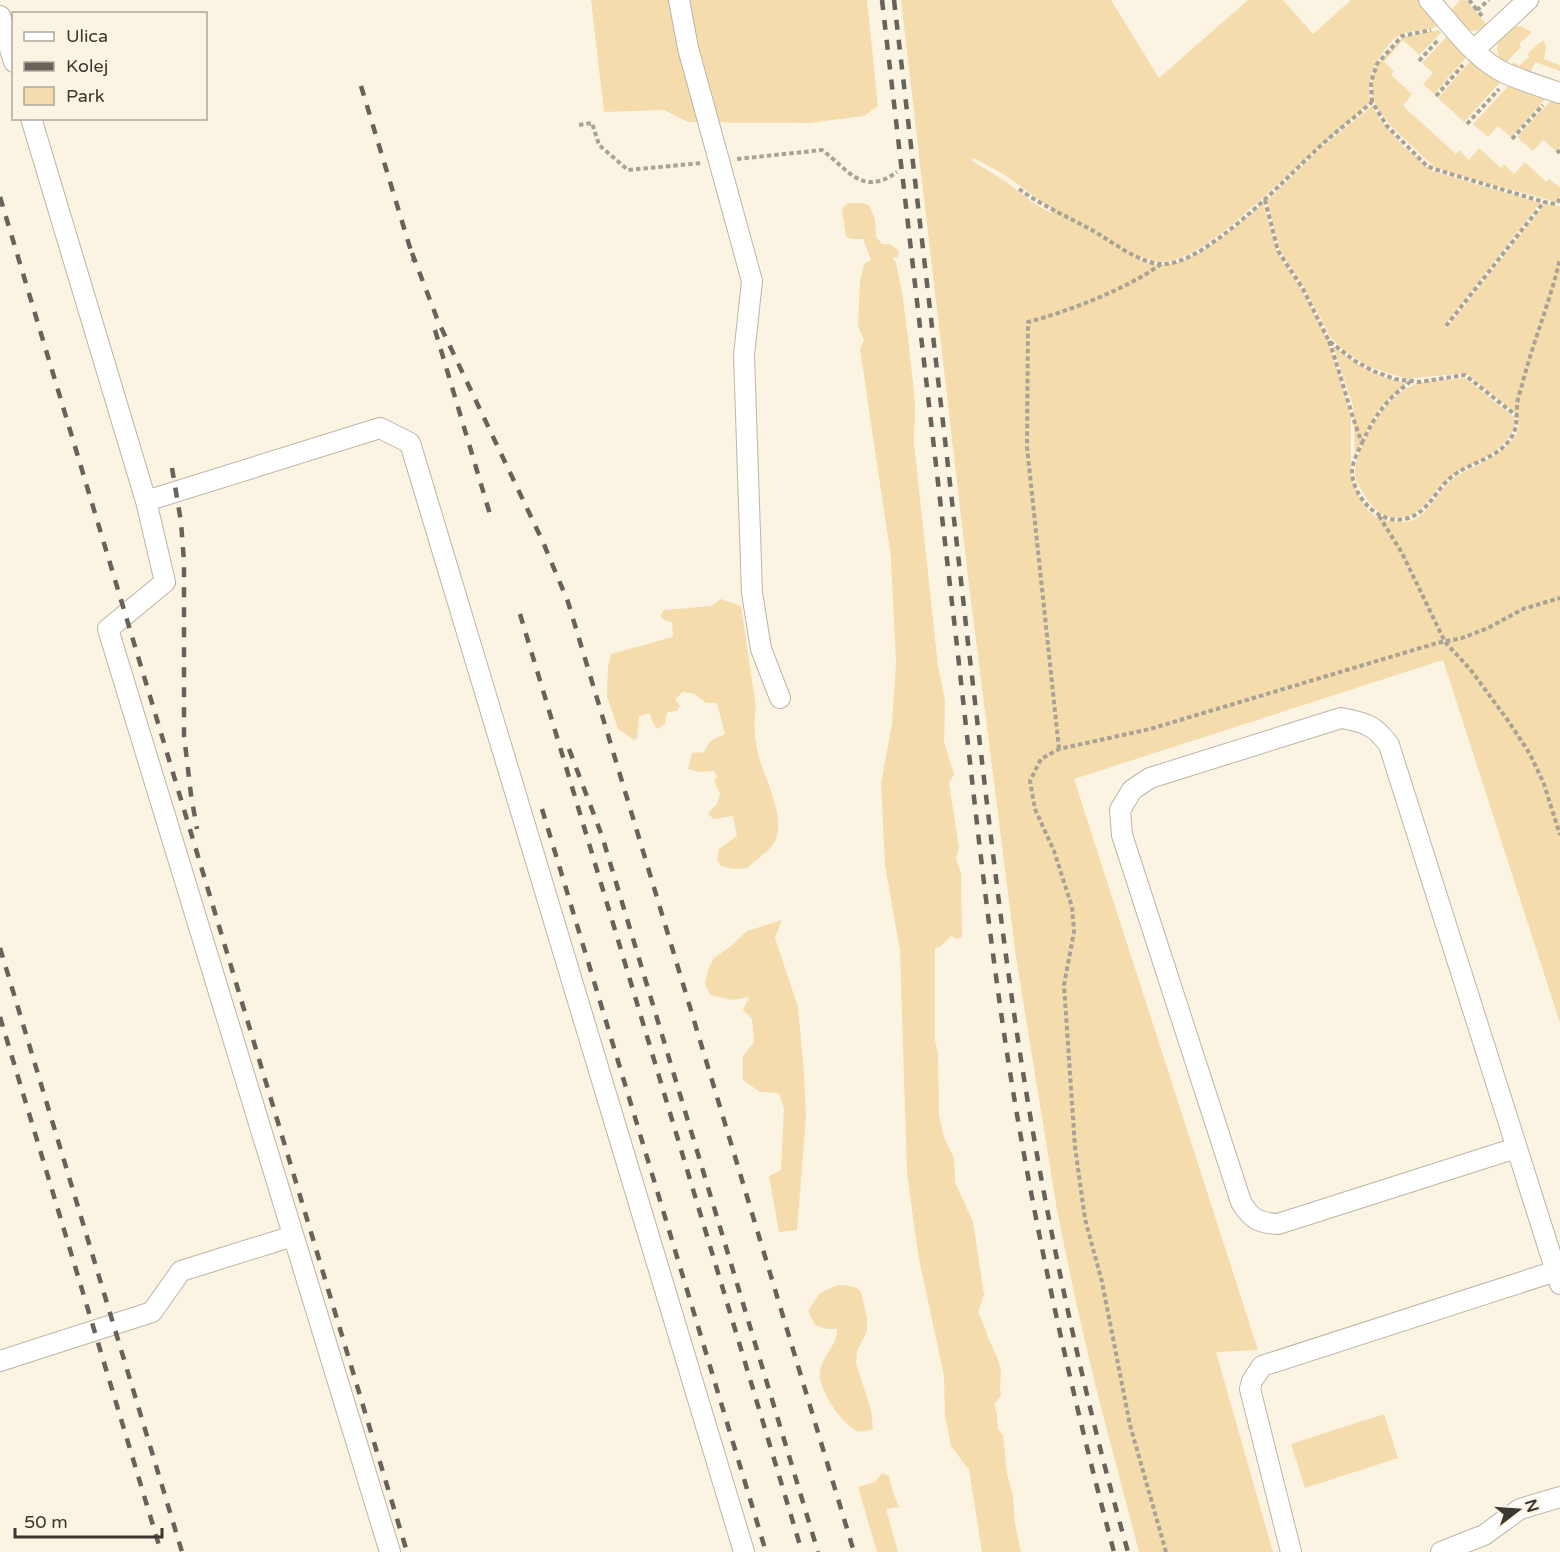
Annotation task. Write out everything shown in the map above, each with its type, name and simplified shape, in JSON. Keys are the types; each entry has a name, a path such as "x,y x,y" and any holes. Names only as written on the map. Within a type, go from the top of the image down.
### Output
{"street":[{"path":"679,0 688,48 752,281 744,355 752,593 761,649 780,698"},
{"path":"1429,0 1447,25 1505,73 1558,92"},
{"path":"1475,50 1528,0"},
{"path":"0,16 12,55"},
{"path":"32,120 146,501 165,582 108,629 390,1552"},
{"path":"146,501 380,428 410,443 744,1552"},
{"path":"1291,1552 1250,1389 1256,1373 1262,1366 1558,1278 1389,745 1379,731 1361,721 1341,717 1150,778 1132,790 1120,810 1122,835 1241,1202 1248,1213 1263,1223 1278,1224 1516,1148"},
{"path":"0,1361 152,1312 181,1271 293,1236"},
{"path":"1441,1552 1484,1535 1520,1509 1560,1497"}],"path":[{"path":"1469,0 1477,10"},
{"path":"1419,60 1446,32 1447,25 1402,36 1377,64 1373,71 1370,92 1372,102 1388,126 1427,166 1544,202 1558,204 1560,199"},
{"path":"1436,96 1475,50"},
{"path":"1467,124 1512,76"},
{"path":"1512,139 1558,92"},
{"path":"1059,748 1027,447 1028,322 1113,291 1150,273 1161,264 1192,254 1214,241 1265,200 1317,149 1372,102"},
{"path":"579,125 592,123 599,145 628,170 822,150 837,161 844,170 869,183 882,182 897,172"},
{"path":"1019,189 1038,202 1143,259 1161,264"},
{"path":"1265,200 1278,251 1303,289 1329,341 1362,443"},
{"path":"1446,326 1544,202"},
{"path":"1379,516 1393,520 1407,519 1417,514 1456,474 1494,454 1509,440 1517,427 1516,406 1522,382 1553,289 1560,259"},
{"path":"1329,341 1355,361 1395,379 1411,382 1465,375 1518,417"},
{"path":"1411,382 1386,402 1376,415 1353,465 1352,475 1369,508 1379,516 1402,553 1445,642 1470,669 1530,754 1544,784 1560,835"},
{"path":"1166,1552 1130,1425 1102,1282 1085,1219 1078,1168 1064,984 1074,932 1072,907 1054,851 1035,809 1030,781 1041,759 1059,748 1150,729 1462,638 1488,628 1523,609 1560,598"}],"green space":[{"path":"591,0 867,0 878,106 864,116 809,123 688,122 664,110 604,112"},
{"path":"901,0 1111,0 1159,78 1248,0 1283,0 1313,34 1351,0 1423,0 1442,22 1429,29 1407,32 1391,42 1378,58 1372,72 1369,86 1370,102 1233,224 1208,242 1171,261 1159,262 1139,258 1161,265 1188,258 1216,242 1264,203 1277,253 1302,290 1326,337 1337,369 1351,416 1351,476 1358,495 1367,509 1380,519 1406,522 1421,515 1453,479 1489,459 1509,444 1516,435 1519,425 1517,414 1466,373 1407,379 1367,366 1345,351 1331,338 1305,289 1280,250 1267,201 1322,147 1372,106 1380,120 1404,147 1432,171 1540,203 1444,326 1447,328 1545,204 1560,206 1560,1023 1443,660 1074,779 1258,1350 1216,1352 1273,1552 1139,1552 1096,1388 1057,1210 1016,957 968,577","holes":["974,158 1003,174 1051,208 1053,214 971,160"]},
{"path":"1460,0 1466,0 1487,25 1476,31 1465,30 1451,11"},
{"path":"1521,26 1532,32 1519,44 1521,47 1504,65 1497,52 1499,40 1507,30"},
{"path":"1439,30 1441,33 1419,55 1403,40 1384,62 1394,71 1391,75 1412,94 1403,106 1456,154 1459,150 1469,160 1479,148 1501,168 1504,164 1514,174 1525,162 1546,182 1549,179 1560,187 1560,196 1556,202 1434,167 1392,127 1379,111 1372,90 1374,68 1403,37"},
{"path":"1451,32 1470,53 1434,94 1423,84 1433,73 1422,63"},
{"path":"1543,40 1546,46 1544,59 1560,65 1560,71 1535,62 1529,76 1508,68 1514,62 1519,66 1529,57 1527,54"},
{"path":"1474,57 1504,78 1464,122 1438,98"},
{"path":"1512,82 1549,95 1511,137 1498,126 1488,137 1473,124"},
{"path":"1554,97 1560,99 1560,147 1556,151 1543,140 1533,151 1517,137"},
{"path":"848,203 869,205 875,219 876,237 882,244 890,244 899,251 898,257 892,258 896,263 902,292 908,338 915,402 914,443 938,666 945,700 944,742 954,774 949,783 959,848 956,859 961,873 962,937 957,939 951,936 940,947 935,948 935,1040 938,1054 939,1115 944,1137 954,1158 955,1182 973,1222 984,1295 978,1312 1001,1371 1001,1395 994,1405 998,1429 1003,1435 1007,1474 1013,1495 1015,1524 1021,1552 982,1552 969,1470 951,1446 945,1416 944,1376 918,1254 907,1173 900,951 885,865 881,783 892,724 896,663 891,558 860,349 864,340 858,326 860,282 864,264 871,260 863,239 846,237 842,209"},
{"path":"1333,346 1368,370 1386,378 1407,383 1379,408 1355,455 1353,406"},
{"path":"1465,378 1515,418 1511,435 1498,449 1451,476 1423,507 1413,514 1392,517 1380,513 1367,499 1355,475 1361,448 1374,423 1382,411 1401,392 1411,386 1430,381"},
{"path":"721,599 741,606 756,707 754,721 756,745 772,794 778,825 774,843 747,868 732,869 721,866 717,859 719,849 737,836 733,816 713,819 708,813 717,804 720,794 714,781 717,777 714,771 700,772 688,769 692,753 704,752 710,741 725,734 717,703 706,703 695,694 683,692 675,699 680,706 677,711 667,712 665,724 657,729 650,713 639,716 637,738 634,740 618,729 607,696 608,666 611,654 673,637 672,622 660,616 664,610 712,606"},
{"path":"782,920 775,938 798,1007 806,1117 797,1230 779,1232 769,1176 781,1170 784,1109 779,1093 760,1092 743,1080 743,1056 754,1042 752,1019 743,1010 749,997 732,1000 710,995 705,984 708,969 714,958 747,931"},
{"path":"838,1285 857,1288 861,1292 867,1318 867,1331 857,1351 856,1363 871,1410 873,1429 866,1431 855,1430 842,1419 821,1383 821,1367 833,1344 837,1329 815,1325 808,1311 820,1293"},
{"path":"1384,1414 1398,1458 1305,1488 1291,1444"},
{"path":"882,1473 889,1476 899,1507 886,1509 898,1552 877,1552 858,1487 875,1482"}],"railway":[{"path":"882,0 979,843 1009,1066 1030,1189 1055,1310 1114,1552"},
{"path":"894,0 987,802 1014,1013 1055,1250 1096,1432 1128,1552"},
{"path":"361,86 414,261"},
{"path":"0,197 407,1552"},
{"path":"412,253 438,321 543,542 568,602 854,1552"},
{"path":"435,330 492,521"},
{"path":"172,468 181,522 184,562 184,735 197,829"},
{"path":"520,614 802,1552"},
{"path":"569,749 602,836 818,1552"},
{"path":"542,809 766,1552"},
{"path":"0,948 182,1552"},
{"path":"0,1017 161,1552"}]}
